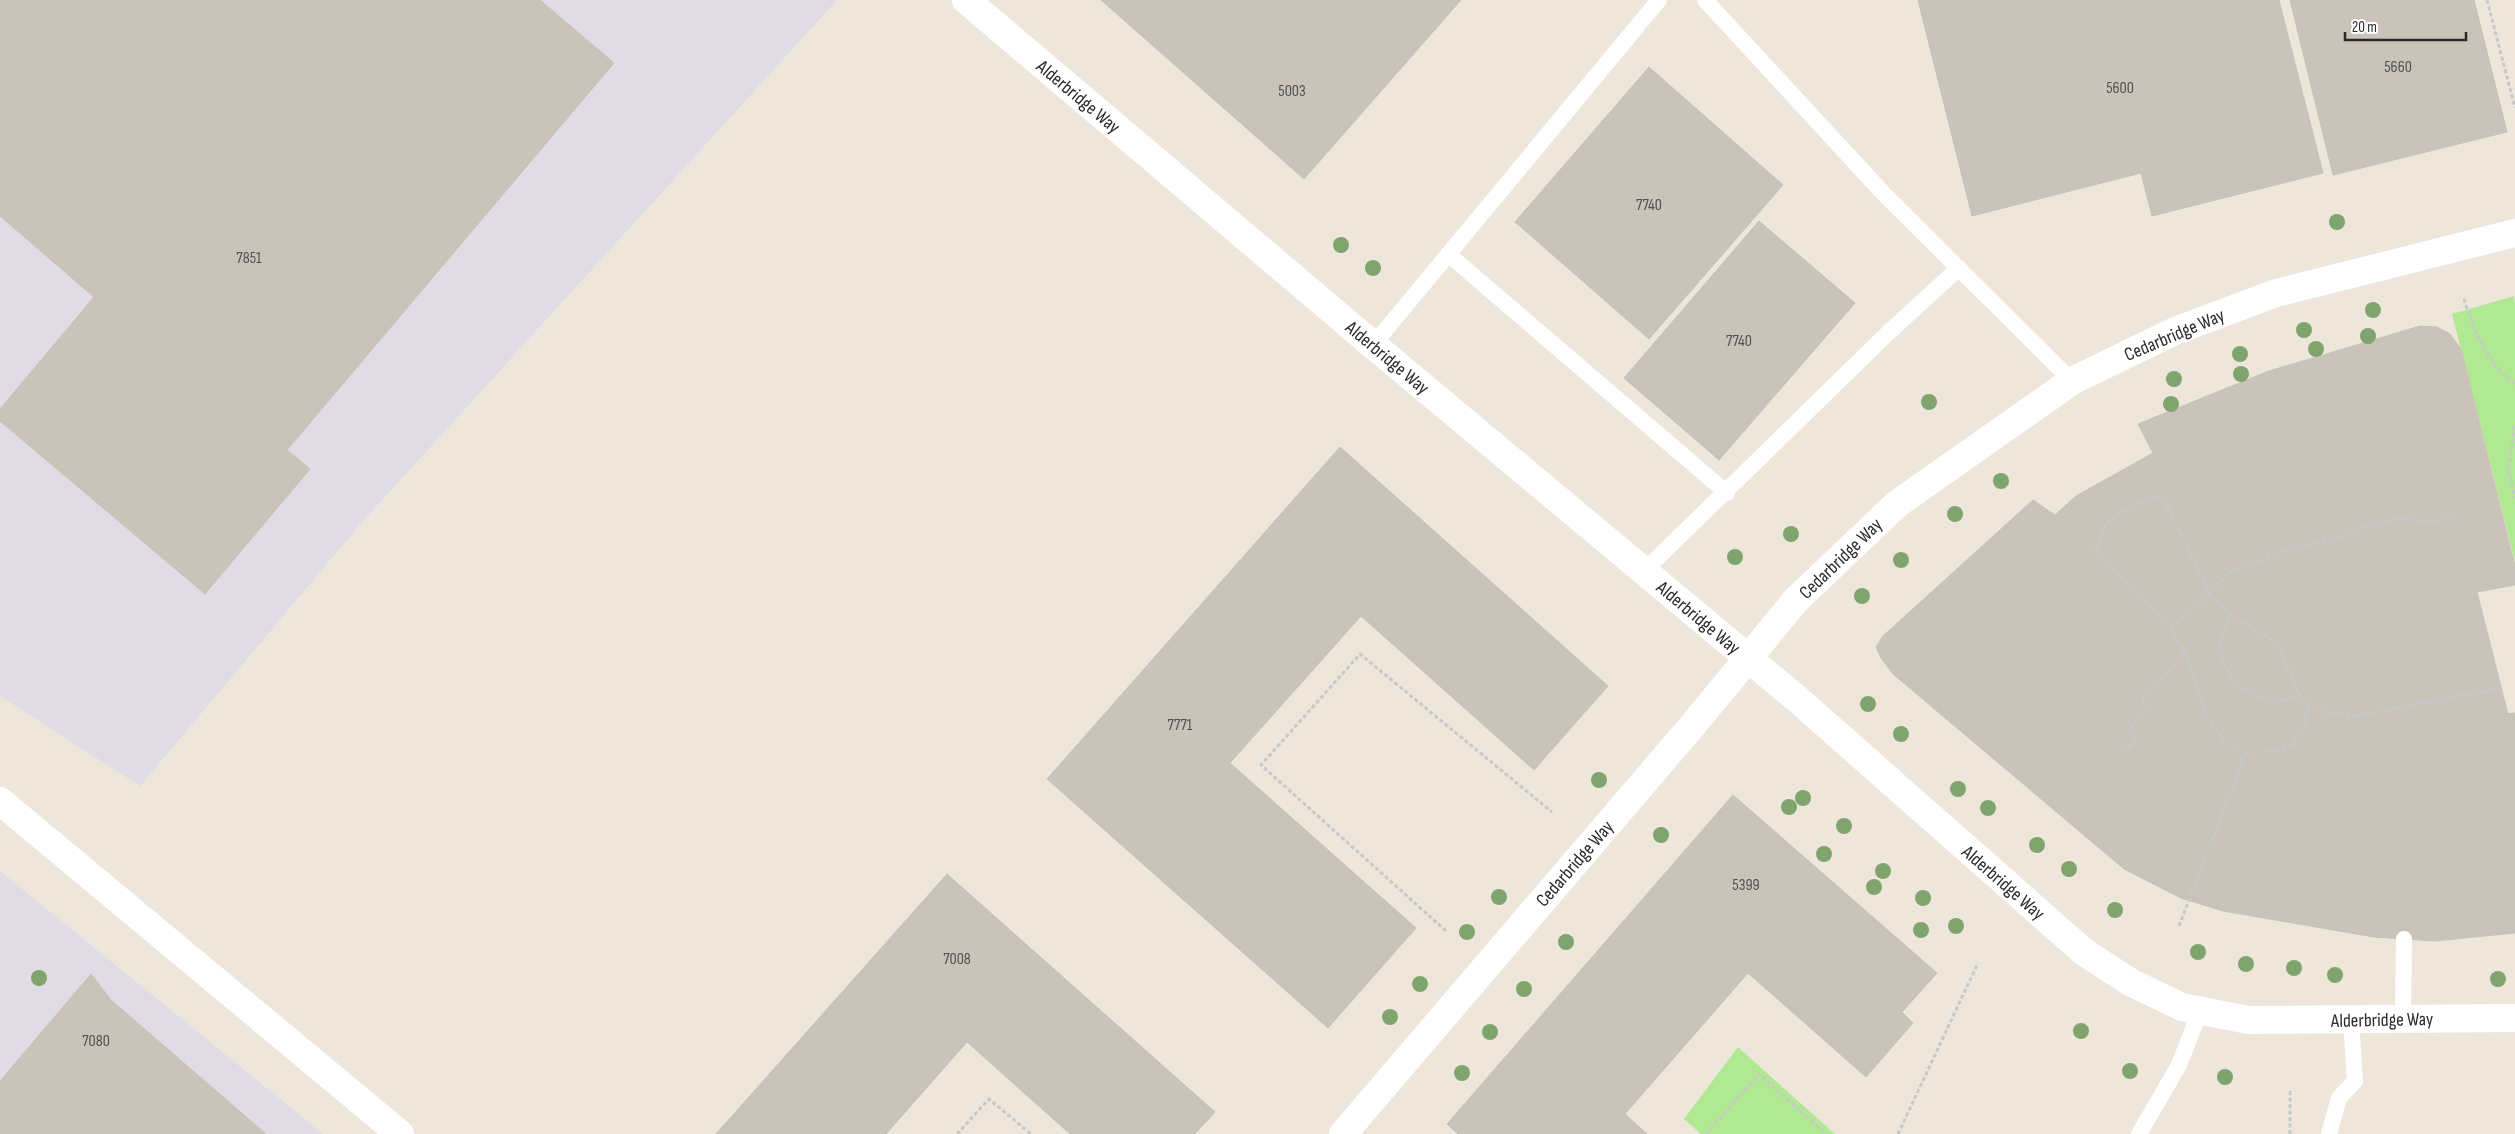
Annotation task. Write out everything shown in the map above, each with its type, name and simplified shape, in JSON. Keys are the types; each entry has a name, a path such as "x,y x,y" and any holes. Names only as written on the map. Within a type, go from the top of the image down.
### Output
{"street":[{"name":"Alderbridge Way","path":"966,0 1373,345 1749,658 2084,952 2130,982 2182,1007 2248,1020 2515,1018"},
{"name":"Cedarbridge Way","path":"1343,1134 1749,658 1796,600 1897,504 2072,381 2175,331 2276,293 2515,233"},
{"path":"0,801 400,1134"}],"lane":[{"path":"1373,345 1659,0"},
{"path":"1705,0 1884,194 2072,381"},
{"path":"1448,254 1727,493"},
{"path":"1644,571 1727,493 1889,332 1959,268"},
{"path":"2403,1019 2404,938"},
{"path":"2138,1134 2179,1065 2200,1011"},
{"path":"2330,1134 2339,1098 2355,1081 2351,1019"}],"path":[{"path":"2487,0 2515,108"},
{"path":"2464,299 2470,319 2486,350 2508,380 2515,383"},
{"path":"2515,426 2508,470 2515,498"},
{"path":"2162,494 2210,594 2230,615 2278,643 2299,695 2308,704 2305,727 2294,743 2277,751 2246,753 2225,743 2206,715 2185,653 2170,627 2095,551 2107,522 2133,506 2162,494"},
{"path":"2170,627 2210,594 2228,573 2297,547 2340,538 2372,524 2407,518 2433,523 2456,516"},
{"path":"2230,615 2225,625 2221,653 2231,676 2254,696 2278,701 2299,695"},
{"path":"2124,752 2136,739 2128,732 2148,708 2141,701 2185,653"},
{"path":"1446,931 1260,764 1360,654 1552,812"},
{"path":"2307,710 2355,716 2495,689"},
{"path":"2179,926 2246,753"},
{"path":"1898,1134 1978,963"},
{"path":"1706,1134 1759,1074 1826,1134"},
{"path":"2290,1091 2290,1134"},
{"path":"957,1134 989,1099 1031,1134"}],"shaded area":[{"path":"0,0 837,0 363,521 140,786 0,696"},
{"path":"0,871 323,1134 0,1134"}],"green space":[{"path":"2514,296 2515,304 2515,561 2452,314"},
{"path":"1738,1047 1835,1134 1701,1134 1684,1119"}],"building":[{"path":"0,0 540,0 614,63 287,450 310,469 205,594 0,421 0,409 94,297 0,216"},
{"path":"1101,0 1461,0 1304,179"},
{"path":"1918,0 2279,0 2323,173 2152,216 2141,173 1972,216"},
{"path":"2290,0 2474,0 2507,132 2333,175"},
{"path":"1649,67 1783,185 1649,339 1515,222"},
{"path":"1759,221 1855,303 1719,460 1624,378"},
{"path":"2420,326 2437,327 2450,334 2461,349 2515,566 2515,585 2477,592 2508,714 2515,713 2515,933 2435,941 2374,937 2223,911 2181,898 2124,869 1893,674 1881,658 1876,647 1883,636 2033,500 2055,515 2076,496 2153,453 2138,424 2269,371"},
{"path":"1340,447 1608,686 1534,770 1361,616 1230,763 1416,928 1328,1028 1047,779"},
{"path":"1733,795 1937,973 1902,1012 1913,1023 1866,1077 1748,973 1625,1114 1647,1134 1458,1134 1447,1124"},
{"path":"947,874 1215,1112 1195,1134 1070,1134 967,1042 886,1134 716,1134"},
{"path":"91,974 111,1000 266,1134 0,1134 0,1081"}]}
